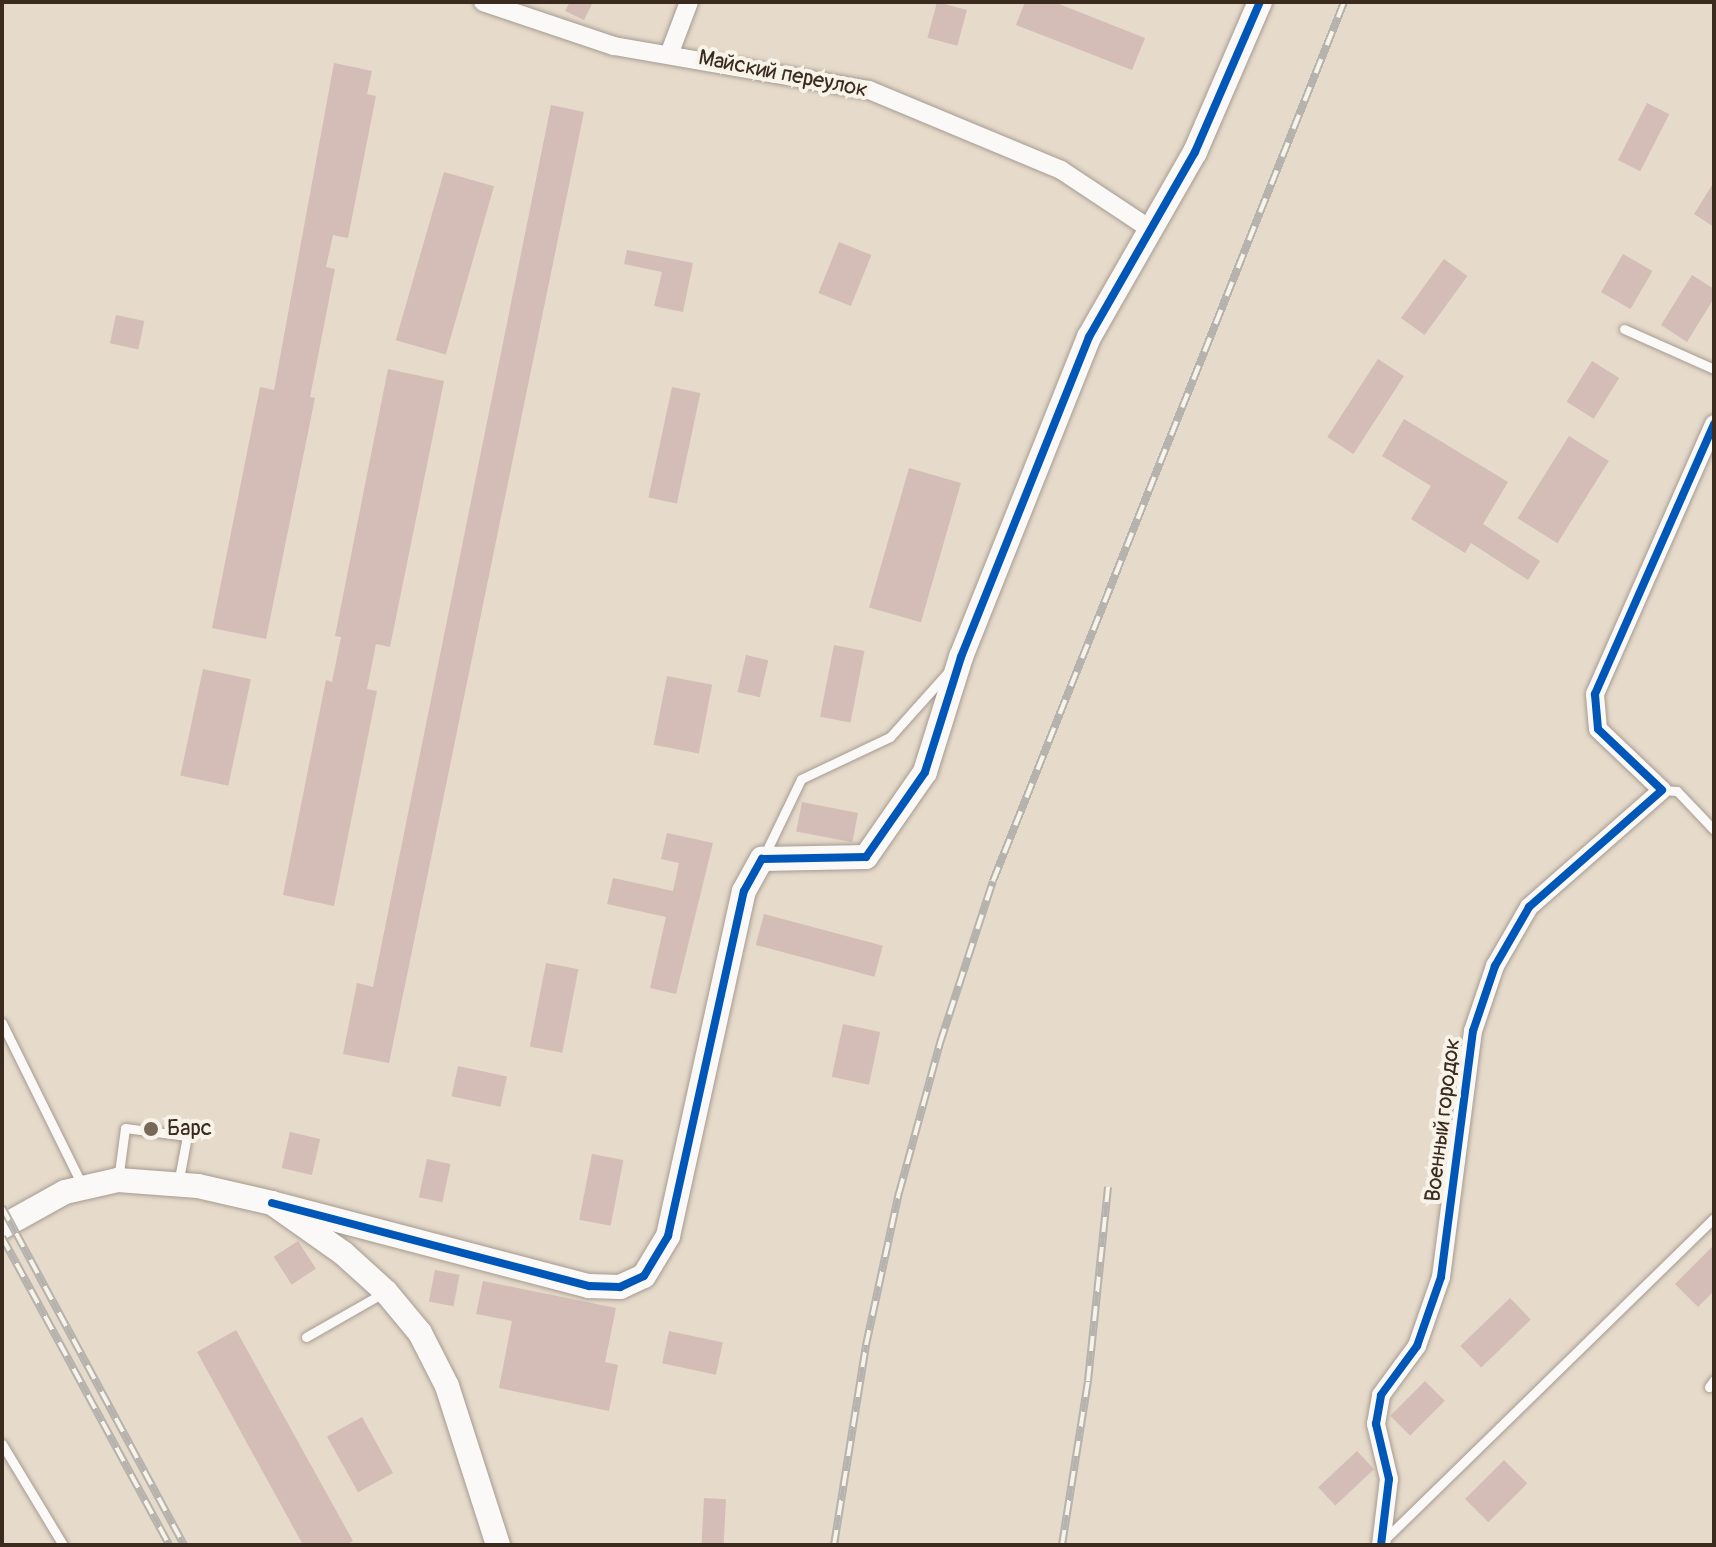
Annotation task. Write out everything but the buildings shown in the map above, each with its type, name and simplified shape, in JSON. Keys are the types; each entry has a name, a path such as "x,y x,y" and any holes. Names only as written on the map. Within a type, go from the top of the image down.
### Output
{"street":[{"name":"Майский переулок","path":"483,2 614,46 670,52 869,90 1061,170 1153,231"},
{"path":"670,52 689,2"},
{"path":"2,1227 83,1186 118,1180 178,1184 272,1203 589,1286 620,1287 644,1276 668,1236 744,891 762,859 866,857 925,772 961,657 1089,337 1118,280 1153,231 1195,152 1260,2"},
{"path":"1662,790 1598,729 1595,694 1714,424"},
{"name":"Военный городок","path":"1381,1544 1389,1479 1376,1424 1381,1395 1417,1346 1441,1277 1473,1031 1495,966 1529,907 1662,790"},
{"path":"272,1203 343,1253 386,1292 420,1333 447,1386 498,1545"}],"lane":[{"path":"1624,329 1714,369"},
{"path":"762,859 801,779 890,737 961,657"},
{"path":"1662,790 1677,791 1714,830"},
{"path":"2,1023 83,1186"},
{"path":"118,1180 125,1128 187,1136 178,1184"},
{"path":"1381,1544 1714,1218"},
{"path":"306,1337 386,1292"},
{"path":"2,1444 63,1545"}],"railway":[{"path":"834,1545 866,1345 899,1193 940,1043 993,881 1344,2"},
{"path":"1062,1545 1088,1381 1108,1187"},
{"path":"2,1207 184,1545"},
{"path":"2,1237 169,1545"}],"cycle path":[{"path":"272,1203 589,1286 620,1287 644,1276 668,1236 744,891 762,859 866,857 925,772 961,657 1089,337 1195,152 1260,2"},
{"path":"1381,1545 1389,1479 1376,1424 1381,1395 1417,1346 1441,1277 1473,1031 1495,966 1529,907 1662,790 1598,729 1595,694 1714,424"}],"place":[{"name":"Барс","path":"151,1129"}]}
